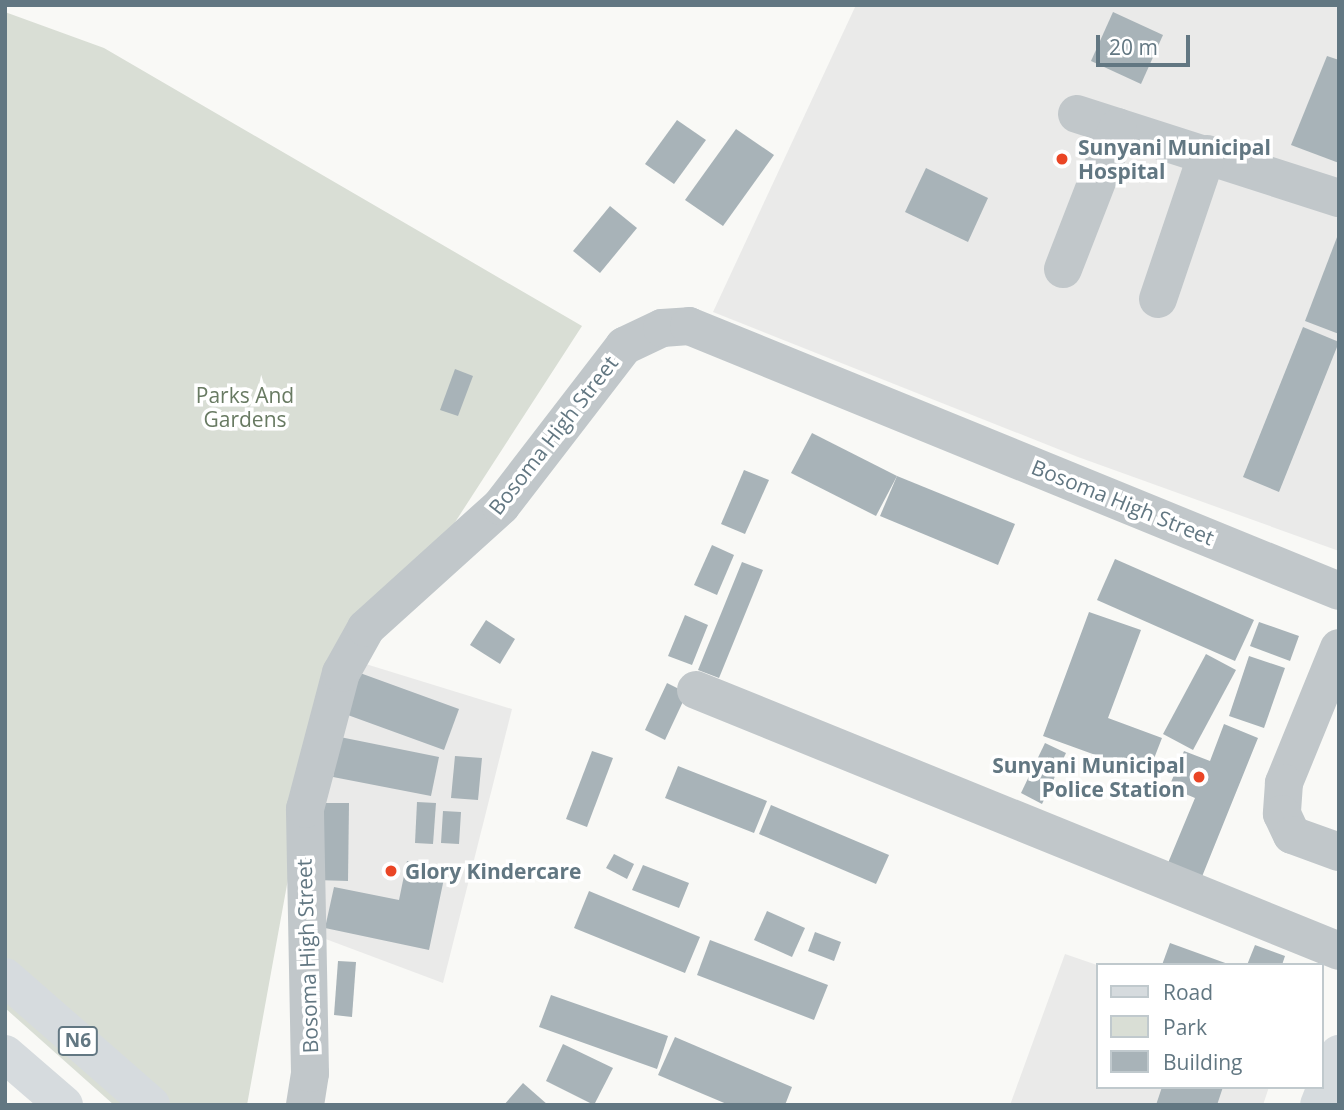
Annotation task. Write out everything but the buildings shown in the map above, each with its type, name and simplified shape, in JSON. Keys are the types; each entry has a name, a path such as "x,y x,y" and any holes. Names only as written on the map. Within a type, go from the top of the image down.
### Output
{"main road":[{"name":"N6","path":"5,977 151,1105"},
{"path":"5,1054 64,1105"},
{"path":"1319,1105 1339,1054"}],"street":[{"path":"1077,114 1339,198"},
{"path":"1063,270 1118,127"},
{"path":"1158,299 1207,154"},
{"name":"Bosoma High Street","path":"305,1105 310,1073 306,809 341,673 366,628 501,506 624,346 662,328 689,326 1335,579"},
{"path":"1339,648 1284,783 1282,814 1292,835 1339,852"},
{"path":"696,690 1339,951"}],"shaded area":[{"name":"Sunyani Municipal Hospital","path":"856,5 1339,5 1339,551 1078,457 713,312"},
{"name":"Glory Kindercare","path":"356,661 512,709 443,983 315,935 308,807"},
{"path":"1065,954 1096,965 1096,1089 1268,1089 1263,1105 1010,1105"}],"green space":[{"name":"Parks And Gardens","path":"5,12 104,48 582,326 428,564 336,663 304,791 247,1105 114,1105 5,1008"}],"place":[{"name":"Sunyani Municipal Hospital","path":"1062,159"},
{"name":"Sunyani Municipal Police Station","path":"1199,777"},
{"name":"Glory Kindercare","path":"391,871"}]}
